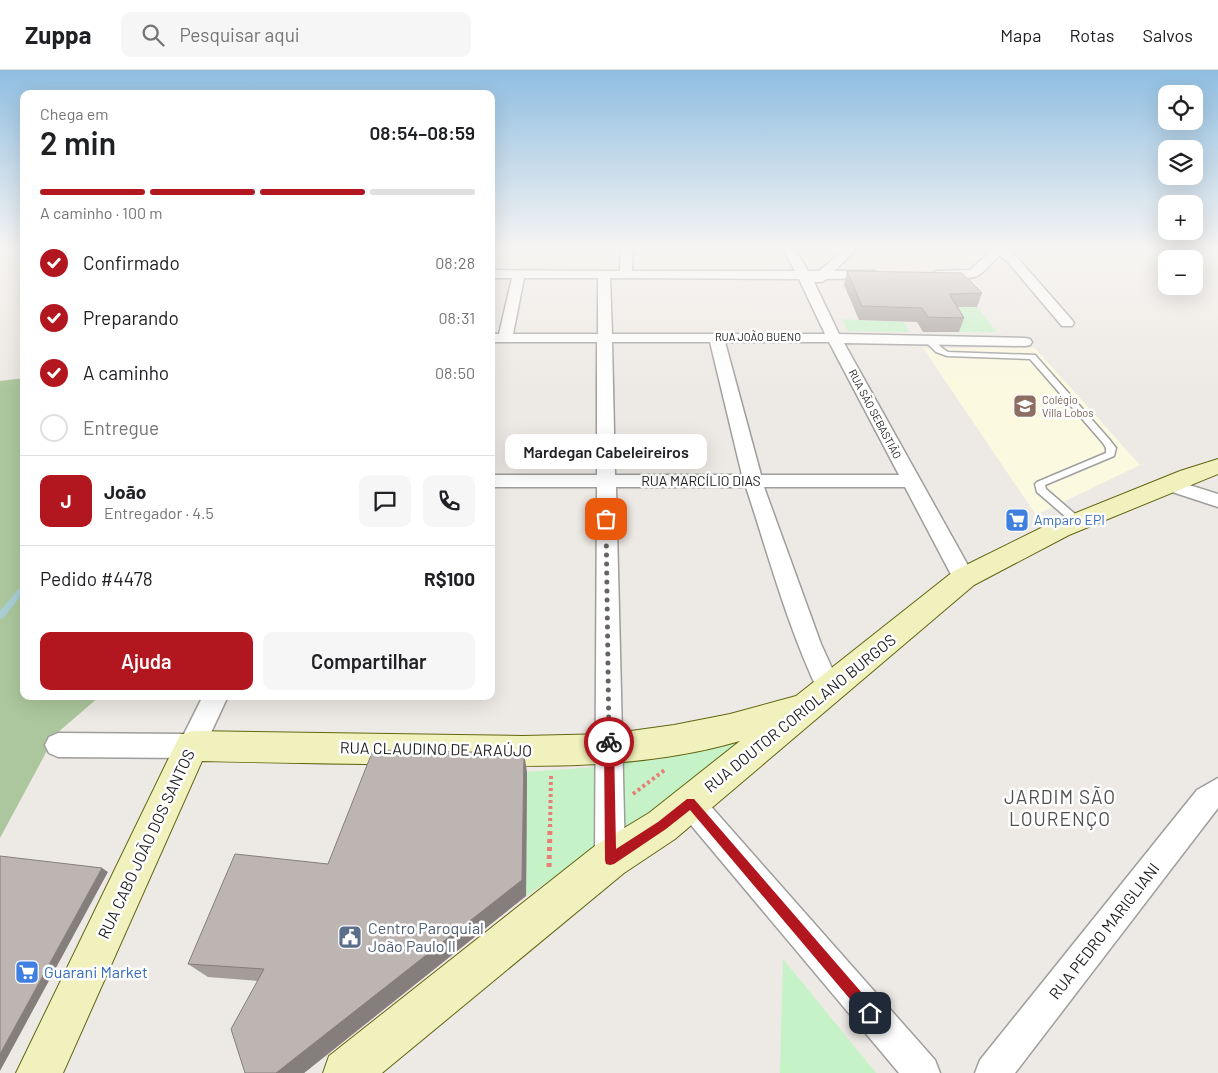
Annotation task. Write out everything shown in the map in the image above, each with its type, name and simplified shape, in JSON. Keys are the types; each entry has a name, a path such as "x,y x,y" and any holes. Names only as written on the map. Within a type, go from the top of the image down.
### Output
{"street":[{"path":"498,338 512,296"},
{"path":"604,296 610,860"},
{"name":"RUA SÃO SEBASTIÃO","path":"814,296 910,481 964,578"},
{"path":"1044,296 1067,323"},
{"path":"716,337 753,481 809,644 819,697"},
{"name":"RUA JOÃO BUENO","path":"498,338 716,337 1021,342"},
{"path":"1178,480 1218,452"},
{"path":"1178,480 1218,466"},
{"path":"1178,480 1218,501"},
{"name":"RUA DOUTOR CORIOLANO BURGOS","path":"365,1067 548,910 610,860 662,826 964,578 1078,522 1178,480"},
{"name":"RUA MARCÍLIO DIAS","path":"495,481 910,481"},
{"name":"RUA CLAUDINO DE ARAÚJO","path":"58,745 609,749 674,740 730,729 819,697"},
{"name":"RUA CABO JOÃO DOS SANTOS","path":"39,1073 214,700"},
{"name":"RUA PEDRO MARIGLIANI","path":"993,1073 1207,799 1218,791"},
{"path":"690,802 922,1073"}],"lane":[{"path":"930,340 939,350 947,354 1032,357"},
{"path":"1021,342 1111,448 1111,454 1040,484 1041,490 1078,522"}],"path":[{"path":"548,910 551,750"},
{"path":"610,811 672,765"}],"shaded area":[{"name":"Colégio Villa Lobos","path":"923,348 1035,348 1140,465 1036,515"}],"green space":[{"path":"977,307 997,332 960,332 944,308"},
{"path":"842,319 904,322 909,332 848,331"},
{"path":"20,378 20,700 95,700 56,734 0,838 0,381"},
{"path":"784,721 614,852 613,751"},
{"path":"597,767 599,847 526,896 527,772"},
{"path":"783,959 876,1073 780,1073"}],"building":[{"path":"858,296 950,296 964,318 928,317 922,308 862,306"},
{"name":"Centro Paroquial João Paulo II","path":"373,750 524,753 522,880 276,1073 245,1073 231,1029 264,969 188,964 235,854 328,864"},
{"name":"Guarani Market","path":"0,856 102,868 0,1054"}],"waterway":[{"path":"0,616 20,592"}],"way so far":[{"path":"606,519 609,742"}],"place":[{"name":"Colégio Villa Lobos","path":"1025,406"},
{"name":"Mardegan Cabeleireiros","path":"606,519"},
{"name":"Amparo EPI","path":"1017,520"},
{"name":"Centro Paroquial João Paulo II","path":"350,937"},
{"name":"Guarani Market","path":"27,972"}],"district":[{"name":"JARDIM SÃO LOURENÇO","path":"1060,808"}],"route":[{"path":"609,742 610,860 662,826 690,802 870,1013"}]}
